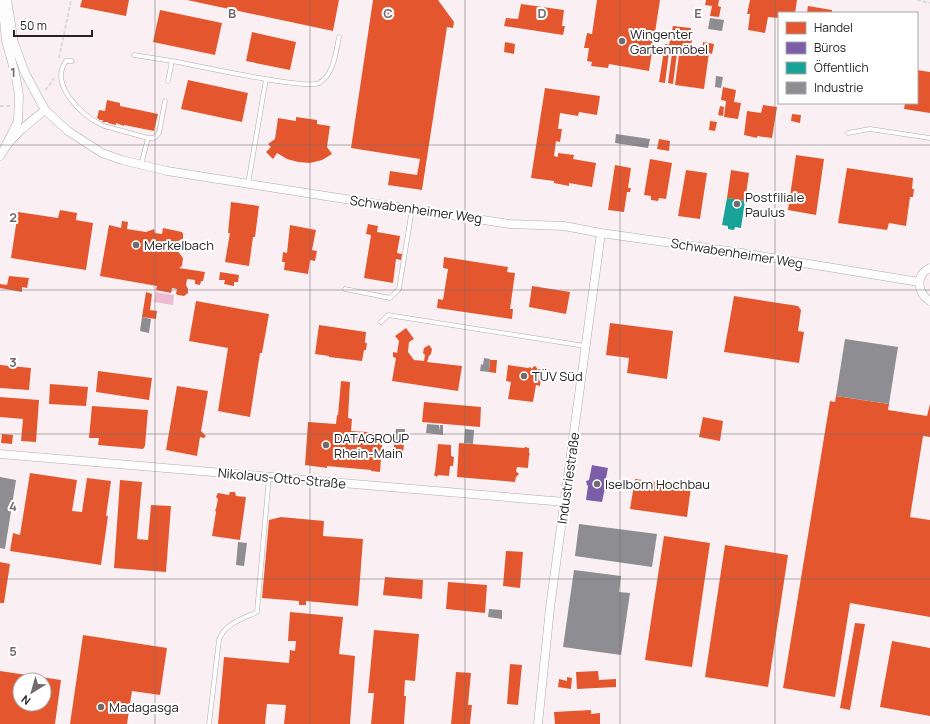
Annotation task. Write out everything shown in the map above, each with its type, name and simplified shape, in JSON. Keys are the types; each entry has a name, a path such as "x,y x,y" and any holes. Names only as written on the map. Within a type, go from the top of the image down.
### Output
{"street":[{"path":"2,0 6,41 15,73 19,95 18,121 2,153"},
{"name":"Schwabenheimer Weg","path":"7,0 14,43 25,73 45,110 68,131 102,153 141,166 510,224 564,226 919,282"},
{"path":"2,153 18,132 45,110"},
{"name":"Industriestraße","path":"538,724 548,623 601,233"},
{"path":"930,268 923,273 919,282 921,293 930,300"},
{"name":"Nikolaus-Otto-Straße","path":"0,454 565,502"}],"lane":[{"path":"134,55 266,79 309,85 319,83 329,74 339,37"},
{"path":"72,61 68,60 64,63 61,80 65,90 78,108 100,125 148,138 154,138 159,133 165,101"},
{"path":"168,81 172,61"},
{"path":"248,184 266,79"},
{"path":"848,133 870,129 930,138"},
{"path":"141,166 148,138"},
{"path":"344,289 390,298 399,289 412,209"},
{"path":"381,322 388,315 586,346"},
{"path":"209,724 221,633 226,627 257,612 269,477"}],"path":[{"path":"58,64 71,0"},
{"path":"917,0 930,3"},
{"path":"37,97 49,86 55,75"},
{"path":"0,106 10,107 19,105"}],"shaded area":[{"path":"156,292 174,295 173,305 154,302"}],"building: Handel":[{"path":"82,0 129,0 126,16 80,7"},
{"path":"187,0 339,0 333,31"},
{"path":"373,0 438,0 454,22 453,28 447,27 422,190 388,185 390,171 417,175 420,159 351,148"},
{"name":"Wingenter Gartenmöbel","path":"597,0 660,0 649,71 609,64 608,68 591,66 592,62 587,61 589,48 584,48 587,33 592,34"},
{"path":"706,0 719,0 718,6 721,7 719,17 710,16 712,6 705,5"},
{"path":"750,0 797,0 795,12 778,12 778,18 768,17 765,33 748,30 750,14 747,14"},
{"path":"521,4 564,10 562,26 565,26 563,35 504,26 506,18 518,19"},
{"path":"808,6 832,10 832,12 807,12"},
{"path":"160,10 222,23 215,55 153,42"},
{"path":"673,26 691,28 689,39 692,40 691,46 703,47 703,42 714,44 712,54 709,53 704,89 675,85 680,47 678,46 673,84 668,83 673,46 669,45"},
{"path":"252,32 296,42 290,70 246,61"},
{"path":"505,42 515,44 514,54 504,52"},
{"path":"665,44 670,45 665,83 659,82"},
{"path":"918,70 930,72 930,113 904,109 905,104 918,104"},
{"path":"188,80 248,93 242,122 181,109"},
{"path":"723,87 736,90 734,102 741,103 738,119 724,117 726,101 721,100"},
{"path":"545,88 600,96 597,115 579,112 578,116 560,113 558,129 562,129 560,142 556,141 554,156 558,157 558,153 574,155 573,159 596,163 592,187 569,183 569,186 554,183 554,181 531,178"},
{"path":"107,100 120,103 120,106 158,114 154,131 124,126 116,123 116,125 108,122 102,122 103,120 99,120 97,118 99,110 105,111"},
{"path":"763,105 777,107 772,138 757,136 757,138 744,135 747,111 761,113"},
{"path":"720,106 724,107 723,116 718,115"},
{"path":"792,114 801,115 800,123 791,121"},
{"path":"296,117 317,120 317,124 330,126 327,147 332,154 322,160 310,163 287,159 277,153 273,159 266,152 271,147 268,144 275,139 278,118 296,121"},
{"path":"710,121 717,122 715,131 709,130"},
{"path":"659,139 670,141 669,151 657,149"},
{"path":"796,155 824,159 816,215 788,210"},
{"path":"650,159 672,163 666,199 659,198 658,201 651,200 651,196 644,195"},
{"path":"615,165 631,168 628,188 631,188 630,192 627,192 624,212 608,210"},
{"path":"847,168 913,178 913,197 910,197 906,226 889,223 887,230 838,223"},
{"path":"686,170 707,173 700,219 678,216"},
{"path":"731,170 749,173 745,201 727,198"},
{"path":"231,202 259,206 249,266 225,262 230,233 228,233"},
{"path":"60,210 77,213 76,220 93,223 86,270 11,258 18,212 58,218"},
{"path":"122,221 128,222 127,229 146,232 154,229 155,233 162,234 163,228 182,232 183,239 178,241 176,249 183,258 182,266 179,268 205,272 203,281 201,281 200,285 195,284 195,280 187,279 186,285 188,293 184,296 176,294 177,289 172,288 171,293 156,290 157,286 100,276 109,225 121,228"},
{"path":"368,224 378,226 377,232 400,236 397,253 402,254 401,260 396,259 393,283 364,278 371,235 366,234"},
{"path":"290,225 316,230 312,250 317,251 315,261 310,260 308,274 284,270 285,262 282,262 283,252 287,253"},
{"path":"444,257 508,267 507,272 515,273 510,309 513,309 512,319 437,308 438,299 443,300 448,269 443,268"},
{"path":"220,272 239,275 238,282 234,282 234,286 224,284 225,280 219,280"},
{"path":"9,276 29,278 27,288 22,287 22,292 0,288 0,284 7,285"},
{"path":"532,286 570,292 566,314 529,307"},
{"path":"146,292 152,294 150,310 157,311 156,319 142,317"},
{"path":"734,296 798,306 801,310 798,331 804,332 799,363 724,352"},
{"path":"196,301 269,314 262,353 260,353 250,417 218,411 228,348 189,341"},
{"path":"610,323 673,331 667,379 627,373 629,358 606,355"},
{"path":"319,325 366,332 365,343 367,343 362,361 315,354"},
{"path":"406,328 414,339 409,342 408,352 414,360 424,361 424,348 429,345 432,349 427,362 462,366 458,391 392,381 396,358 393,357 393,352 397,353 399,341 395,336"},
{"path":"490,360 497,360 496,373 489,372"},
{"path":"0,365 31,368 29,390 0,388"},
{"path":"508,365 530,367 532,369 535,366 537,370 542,370 540,386 536,385 533,402 508,399 511,382 506,381"},
{"path":"98,371 152,378 149,400 96,392"},
{"path":"341,381 350,382 348,418 352,419 351,431 383,433 380,472 305,465 308,422 336,424"},
{"path":"50,384 88,387 86,406 49,404"},
{"path":"177,386 208,391 201,431 206,436 204,438 200,437 197,456 166,450"},
{"path":"836,396 889,404 888,410 927,416 930,404 930,437 923,436 910,517 930,520 930,617 850,603 835,697 783,688 830,401 835,402"},
{"path":"0,397 39,400 36,442 21,441 23,419 0,417"},
{"path":"424,402 481,407 480,427 422,422"},
{"path":"92,406 148,410 145,446 143,449 98,445 99,438 89,438"},
{"path":"703,417 723,421 720,441 699,437"},
{"path":"2,434 13,435 12,444 1,443"},
{"path":"394,443 404,444 403,453 394,452"},
{"path":"459,443 529,448 530,454 528,468 517,467 516,471 519,474 516,477 515,482 457,477"},
{"path":"438,444 451,445 451,456 454,457 453,466 450,466 449,476 438,475 437,477 434,475"},
{"path":"30,473 77,480 72,511 82,512 87,478 111,481 101,565 10,551 13,533 20,535"},
{"path":"635,479 691,487 687,517 630,509"},
{"path":"120,480 142,482 137,539 148,540 151,505 171,506 166,572 114,568"},
{"path":"230,492 235,492 236,496 246,497 240,540 212,536 216,512 215,510 218,499 216,497 218,493 229,495"},
{"path":"281,517 324,521 323,536 363,539 358,606 306,601 306,605 299,605 299,601 262,598 269,520"},
{"path":"664,536 710,543 692,667 645,660"},
{"path":"725,545 788,555 768,687 705,677"},
{"path":"506,551 523,552 520,588 503,586"},
{"path":"0,562 10,564 4,603 0,603"},
{"path":"385,577 423,580 422,599 383,595"},
{"path":"448,582 487,585 485,613 446,609"},
{"path":"290,612 343,617 339,654 355,656 350,724 284,724 286,705 267,704 265,724 218,724 224,657 289,663 290,650 295,651 296,641 288,641"},
{"path":"855,623 865,624 850,710 840,708"},
{"path":"374,630 419,634 415,681 405,680 404,696 406,696 404,724 371,724 374,693 368,693"},
{"path":"83,635 167,648 160,695 132,691 127,724 70,724"},
{"path":"892,641 930,648 930,716 880,707"},
{"path":"510,664 522,665 518,705 507,704"},
{"path":"0,671 12,673 12,712 52,712 52,679 61,680 55,724 0,724"},
{"path":"598,671 599,680 616,679 616,687 577,689 576,672"},
{"path":"456,672 471,673 468,705 472,705 470,724 451,724"},
{"path":"567,677 572,678 571,689 558,687 559,679 567,681"},
{"path":"591,710 591,714 600,713 600,724 555,724 554,712"}],"building: Büros":[{"name":"Iselborn Hochbau","path":"592,465 608,468 605,483 608,485 605,488 602,502 586,500 588,486 586,481 589,480"}],"building: Öffentlich":[{"path":"727,198 745,201 741,228 735,227 734,230 728,229 728,226 722,225"}],"building: Industrie":[{"path":"710,18 724,20 722,31 708,29"},
{"path":"716,76 723,77 721,88 715,87"},
{"path":"616,134 650,139 648,148 615,143"},
{"path":"142,317 151,319 149,333 140,331"},
{"path":"845,339 898,347 889,404 836,396"},
{"path":"484,358 490,359 489,372 480,371"},
{"path":"427,424 439,425 439,431 440,425 443,425 443,435 426,433"},
{"path":"396,429 405,429 404,444 394,443"},
{"path":"465,429 474,430 473,444 464,443"},
{"path":"0,477 16,480 5,549 0,548"},
{"path":"579,524 657,534 652,567 575,556"},
{"path":"238,542 247,543 244,566 236,565"},
{"path":"574,570 621,576 619,592 630,593 621,655 563,647"},
{"path":"489,609 502,610 502,619 488,617"}],"place":[{"name":"Wingenter Gartenmöbel","path":"622,41"},
{"name":"Postfiliale Paulus","path":"737,204"},
{"name":"Merkelbach","path":"136,245"},
{"name":"TÜV Süd","path":"524,376"},
{"name":"DATAGROUP Rhein-Main","path":"326,445"},
{"name":"Iselborn Hochbau","path":"597,484"},
{"name":"Madagasga","path":"101,707"}]}
